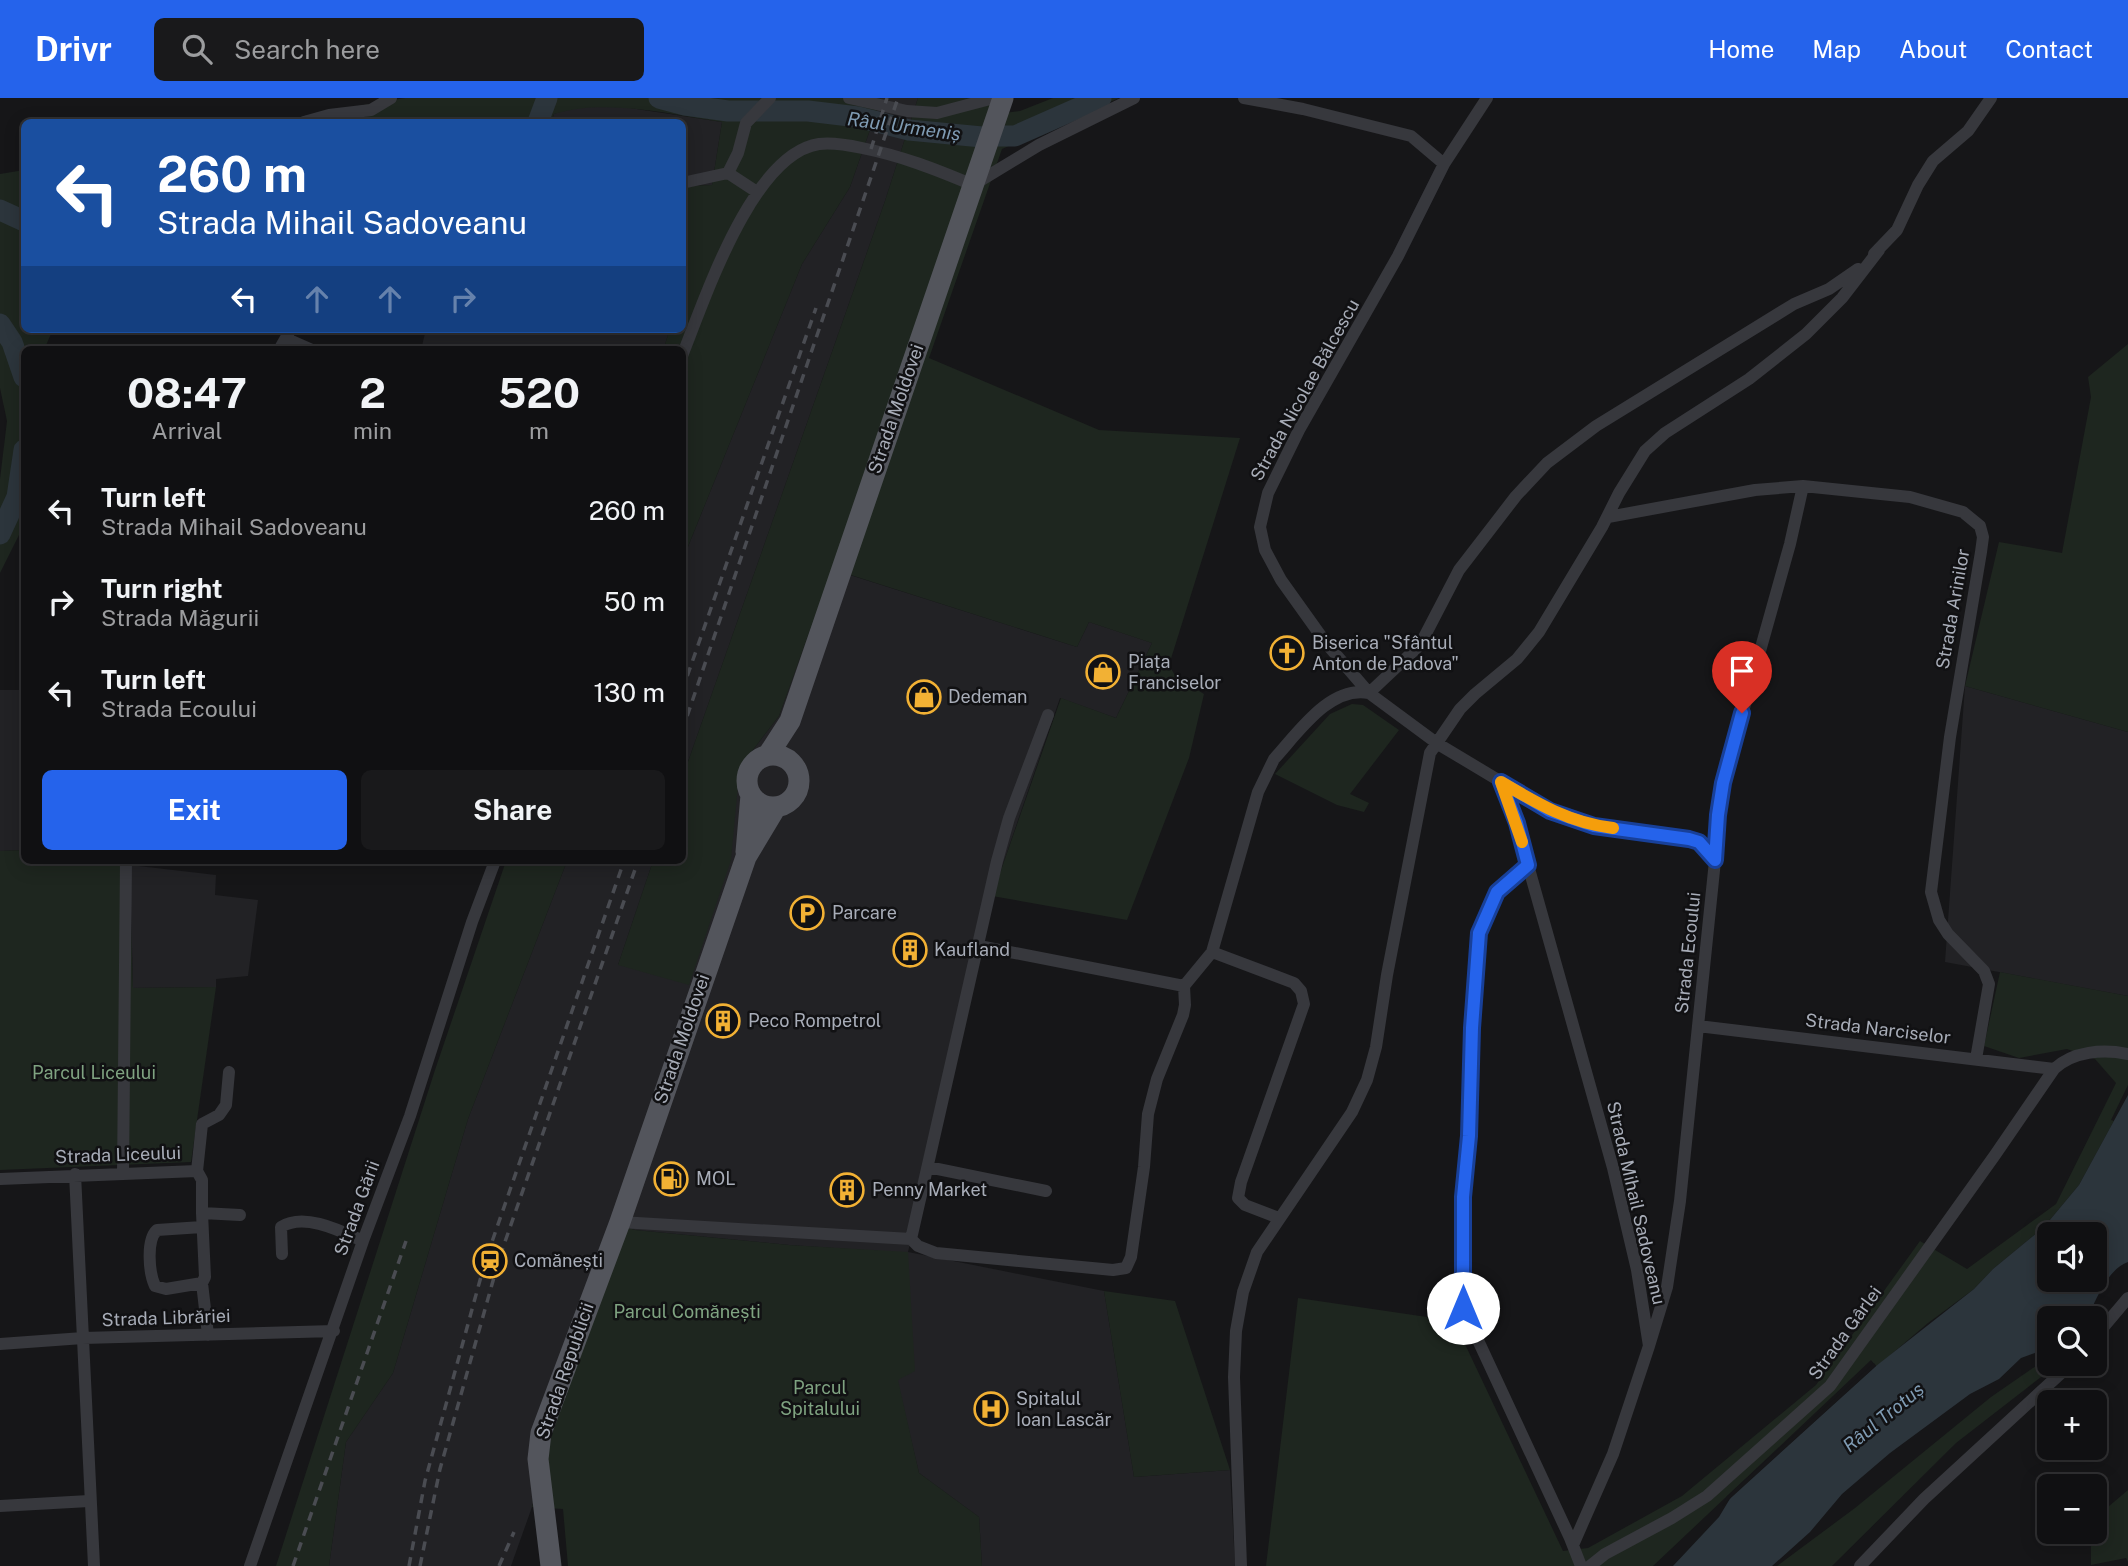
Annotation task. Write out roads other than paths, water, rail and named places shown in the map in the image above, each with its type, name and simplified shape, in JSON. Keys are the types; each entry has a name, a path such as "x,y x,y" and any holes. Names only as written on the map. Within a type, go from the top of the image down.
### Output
{"main road":[{"name":"Strada Moldovei","path":"768,755 790,721 1003,98"},
{"name":"Strada Moldovei","path":"790,721 791,762"},
{"path":"768,755 780,755 791,762 799,775 798,789 792,799 776,807 765,806 751,795 747,782 750,768 756,761 768,755"},
{"name":"Strada Moldovei","path":"746,857 751,795"},
{"name":"Strada Moldovei","path":"620,1222 746,857 776,807"},
{"name":"Strada Republicii","path":"551,1566 538,1459 540,1440 620,1222"}],"street":[{"path":"315,119 371,110 391,98"},
{"path":"728,173 738,153 746,122 770,98"},
{"path":"849,98 907,111 937,113 994,98"},
{"path":"686,346 713,278 757,192 769,175 805,147 820,144 853,146 898,155 972,185 1039,145 1135,98"},
{"path":"1244,98 1303,109 1411,136 1444,164"},
{"name":"Strada Nicolae Bălcescu","path":"1487,98 1444,164 1398,256 1299,430 1268,493 1260,527 1265,550 1281,580 1326,643 1369,693 1438,744 1550,811 1594,826 1689,839 1699,842 1715,860"},
{"path":"1241,1566 1234,1377 1236,1331 1243,1292 1257,1252 1352,1112 1367,1080 1376,1047 1387,975 1430,753 1460,709 1517,659 1529,645 1608,517 1645,451 1665,433 1749,379 1806,334 1842,299 1897,230 1918,185 1933,161 1968,131 1991,98"},
{"path":"686,182 728,173 757,192"},
{"path":"620,1222 911,1239 918,1246 936,1253 1113,1270 1126,1268 1131,1257 1143,1180 1148,1114 1157,1079 1183,1015 1184,986 1212,952 1258,792 1268,769 1290,742 1333,699 1352,691 1369,693 1420,645 1459,570 1516,496 1547,463 1596,426 1794,304 1843,281 1879,250"},
{"path":"289,334 306,346"},
{"name":"Strada Arinilor","path":"1608,517 1755,490 1803,486 1910,497 1963,512 1980,526 1983,537 1982,552 1954,713 1931,892 1939,920 1948,934 1983,971 1989,984 1976,1059"},
{"name":"Strada Ecoului","path":"1649,1346 1667,1287 1680,1201 1723,783 1790,544 1803,486"},
{"path":"911,1239 997,861 1009,818 1048,715"},
{"name":"Strada Mihail Sadoveanu","path":"1501,782 1517,823 1613,1168 1637,1269 1649,1346 1614,1454 1573,1545"},
{"path":"123,1174 126,864"},
{"name":"Strada Gării","path":"250,1566 334,1331 363,1241 410,1116 471,922 494,864"},
{"path":"1528,865 1497,892 1479,933 1472,1028 1469,1136 1463,1197 1463,1308 1581,1566"},
{"path":"979,946 1184,986"},
{"path":"1212,952 1294,984 1301,992 1304,1004 1241,1182 1238,1198 1245,1205 1279,1219"},
{"name":"Strada Narciselor","path":"1698,1026 2054,1069"},
{"path":"2054,1069 2064,1060 2087,1054 2108,1051 2128,1054"},
{"name":"Strada Gârlei","path":"1590,1566 1605,1554 1707,1496 1830,1386 2054,1069"},
{"path":"197,1171 202,1124 219,1115 226,1105 229,1072"},
{"path":"928,1167 1046,1191"},
{"name":"Strada Liceului","path":"0,1179 197,1171 202,1180 202,1227"},
{"path":"75,1174 94,1566"},
{"path":"202,1213 240,1215"},
{"path":"282,1254 282,1227 288,1223 303,1221 363,1241"},
{"path":"202,1283 166,1289 155,1286 152,1280 150,1242 157,1230 202,1227 205,1278 202,1283 208,1335"},
{"path":"2107,1323 2128,1298"},
{"name":"Strada Librăriei","path":"0,1344 83,1338 334,1331"},
{"path":"1860,1566 1924,1499 2058,1376"},
{"path":"0,1506 89,1501"}],"water":[{"path":"2128,1095 2128,1262 2107,1280 2107,1222 2048,1222 2079,1185"},
{"name":"Râul Trotuș","path":"2037,1233 2037,1292 2100,1292 2093,1306 2037,1306 2037,1352 2021,1358 1999,1379 1970,1394 1890,1453 1842,1494 1810,1532 1772,1566 1673,1566 1719,1517 1731,1497 1876,1366 1974,1289 1993,1269"}],"waterway":[{"name":"Râul Urmeniș","path":"539,119 547,98"},
{"name":"Râul Urmeniș","path":"659,98 728,111 808,111 858,117 909,130 982,137"},
{"name":"Râul Urmeniș","path":"997,136 1015,136 1101,98"},
{"name":"Râul Urmeniș","path":"0,210 21,220"},
{"name":"Râul Urmeniș","path":"0,324 12,342 21,368"},
{"name":"Râul Urmeniș","path":"0,534 17,497 21,470"}],"railway":[{"path":"871,149 887,98"},
{"path":"686,719 898,98"},
{"path":"686,680 816,308"},
{"path":"409,1566 425,1481 485,1262 623,864"},
{"path":"420,1566 440,1469 500,1256 637,864"},
{"path":"293,1566 406,1241"},
{"path":"499,1566 514,1532"}],"place":[{"name":"Biserica \"Sfântul Anton de Padova\"","path":"1287,653"},
{"name":"Piața Franciselor","path":"1103,672"},
{"name":"Dedeman","path":"924,697"},
{"name":"Parcare","path":"807,913"},
{"name":"Kaufland","path":"910,950"},
{"name":"Peco Rompetrol","path":"723,1021"},
{"name":"MOL","path":"671,1179"},
{"name":"Penny Market","path":"847,1190"},
{"name":"Comănești","path":"490,1261"},
{"name":"Spitalul Ioan Lascăr","path":"991,1409"}],"park label":[{"name":"Parcul Liceului","path":"94,1073"},
{"name":"Parcul Comănești","path":"687,1312"},
{"name":"Parcul Spitalului","path":"820,1398"}]}
